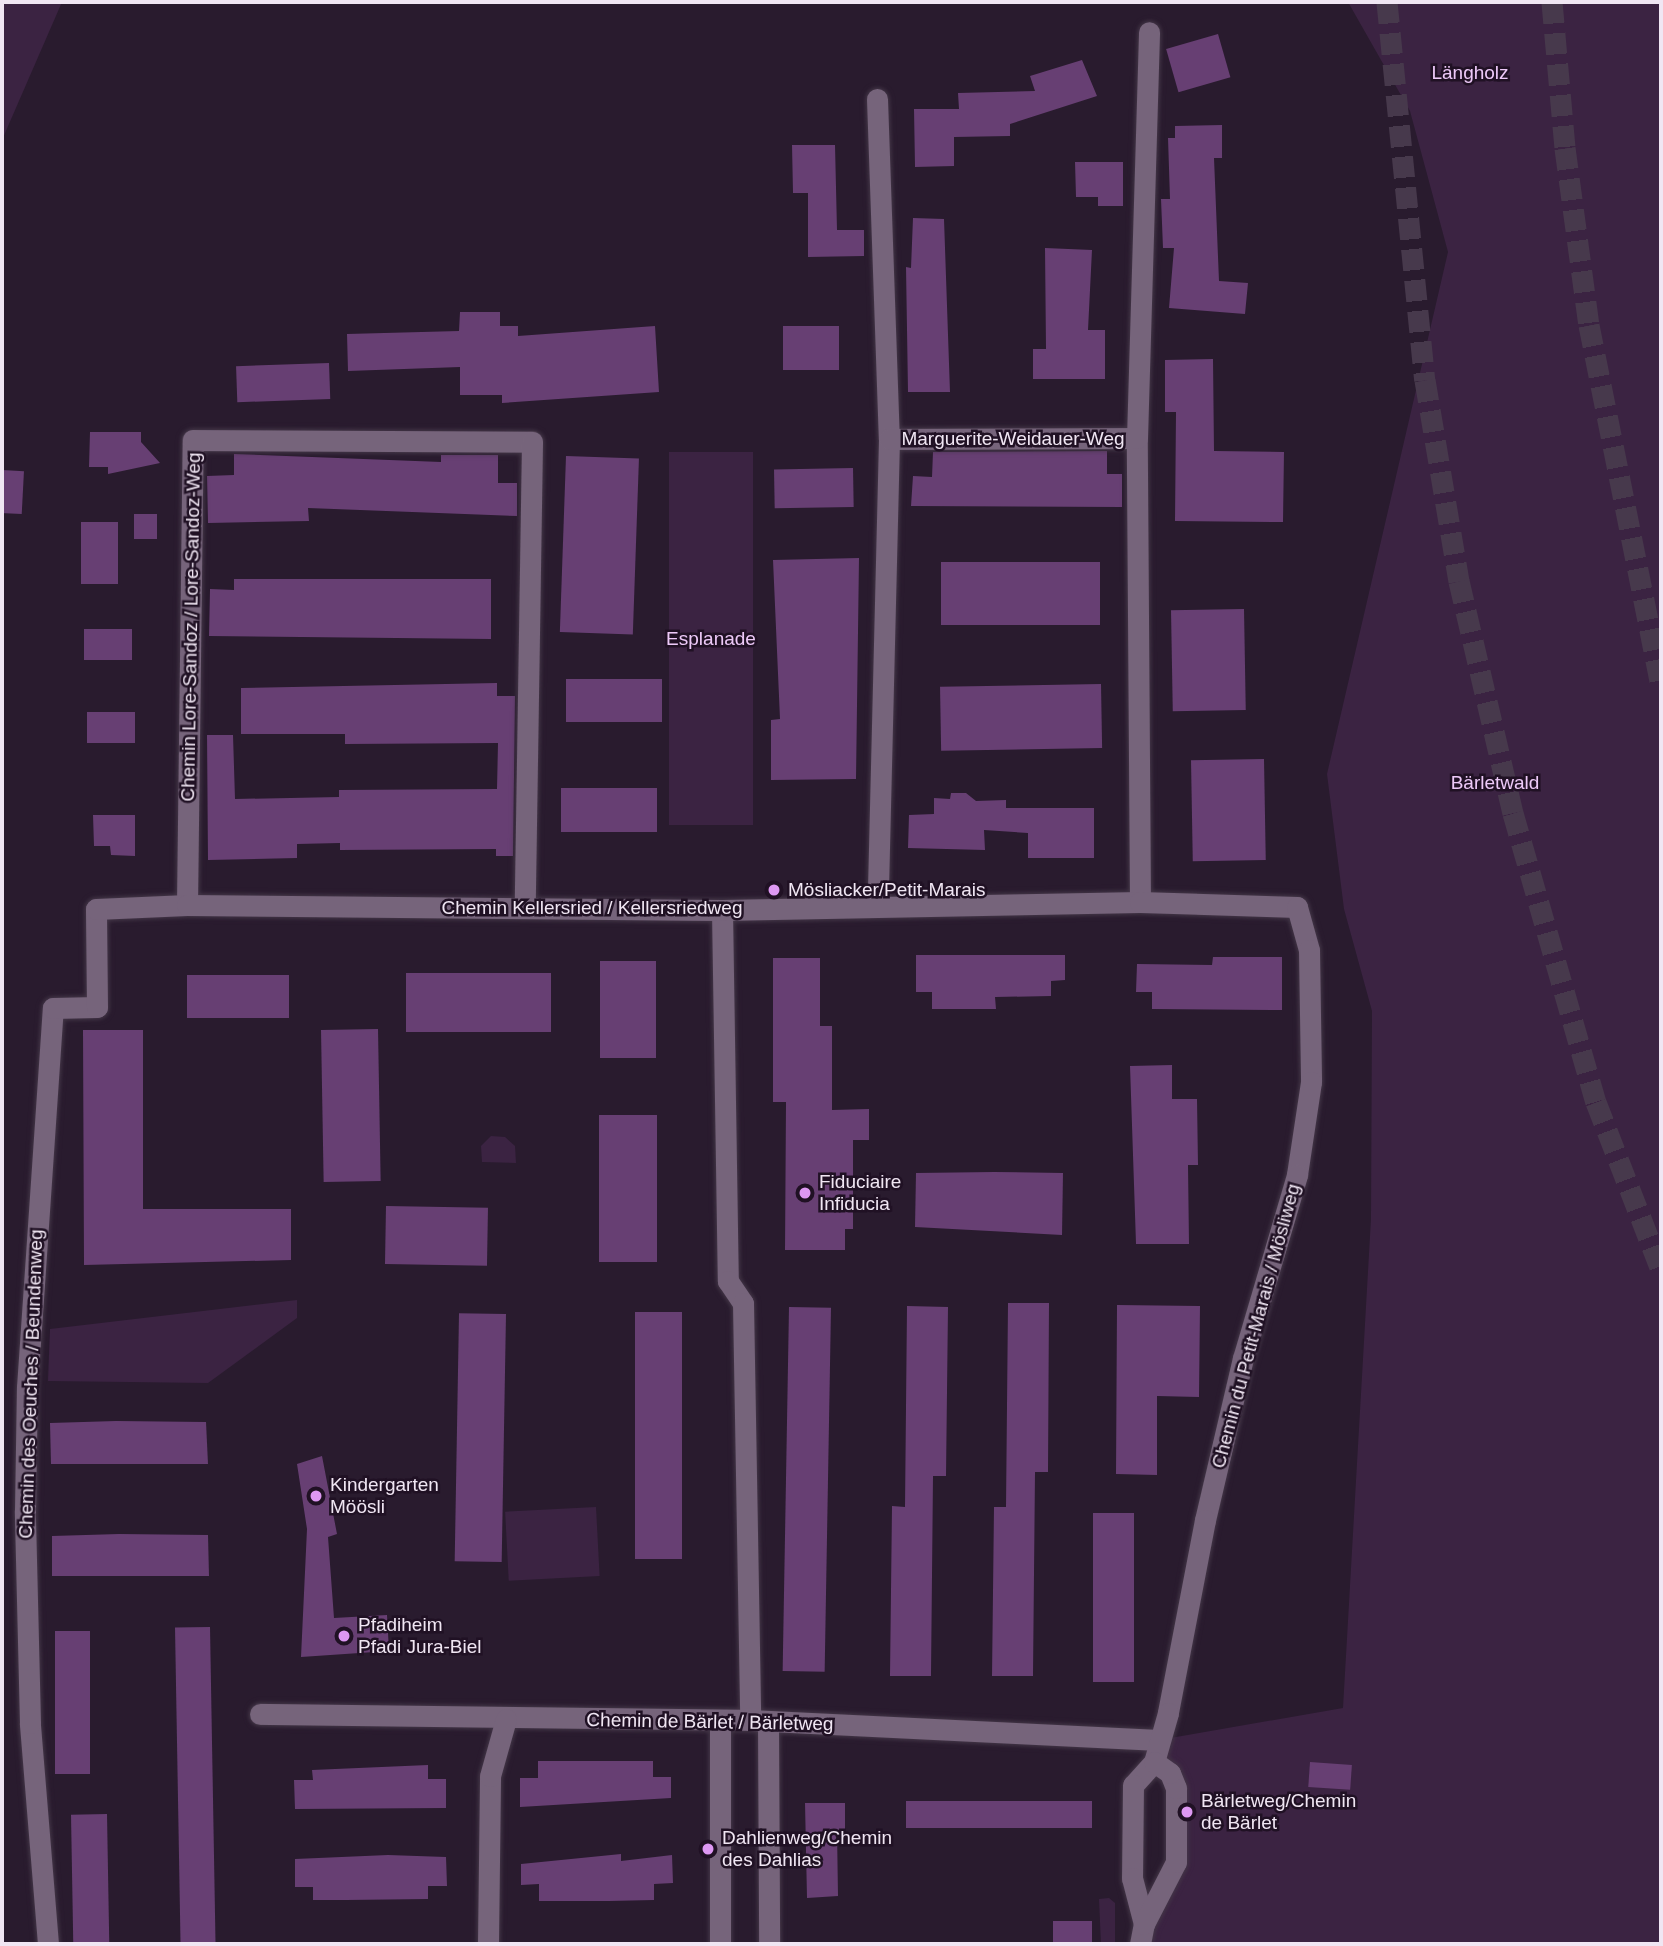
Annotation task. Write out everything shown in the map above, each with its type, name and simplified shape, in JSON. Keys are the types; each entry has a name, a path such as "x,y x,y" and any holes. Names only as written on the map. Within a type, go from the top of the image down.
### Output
{"street":[{"path":"1140,902 1137,438 1149,32"},
{"path":"877,99 890,439 878,904"},
{"name":"Marguerite-Weidauer-Weg","path":"890,439 1137,438"},
{"name":"Chemin Lore-Sandoz / Lore-Sandoz-Weg","path":"187,905 193,440 478,441 532,442 526,908"},
{"name":"Chemin Kellersried / Kellersriedweg","path":"96,909 187,905 722,910 878,904 1140,902 1297,907"},
{"name":"Chemin du Petit-Marais / Mösliweg","path":"1154,1762 1243,1358 1297,1175 1311,1082 1312,1015 1309,950 1297,907"},
{"name":"Chemin des Oeuches / Beundenweg","path":"48,1944 30,1723 27,1387 53,1008 97,1007 96,909"},
{"path":"722,910 728,1281 743,1303 769,1944"},
{"name":"Chemin de Bärlet / Bärletweg","path":"260,1714 759,1720 1159,1741"},
{"path":"488,1944 490,1776 506,1719"},
{"path":"720,1721 720,1944"},
{"path":"1154,1762 1170,1773 1176,1788 1176,1862 1142,1934 1132,1878 1133,1785 1154,1762"}],"green space":[{"path":"2,2 62,2 2,140"},
{"name":"Bärletwald","path":"1348,2 1661,2 1661,1944 1140,1944 1176,1862 1159,1740 1343,1708 1371,1219 1372,1011 1344,909 1327,774 1448,252 1410,111"},
{"name":"Esplanade","path":"669,452 753,452 753,825 669,825"},
{"path":"491,1136 505,1137 515,1146 516,1163 482,1162 481,1146"},
{"path":"297,1300 297,1318 208,1383 48,1381 50,1329"},
{"path":"596,1507 600,1576 509,1581 505,1512"},
{"path":"1109,1898 1115,1903 1115,1944 1101,1944 1099,1899"}],"building":[{"path":"1218,34 1230,77 1178,92 1166,49"},
{"path":"1082,60 1097,96 1010,124 1010,136 954,137 954,166 915,167 914,109 959,109 958,93 1035,91 1030,76"},
{"path":"1222,125 1222,158 1214,158 1219,281 1248,283 1245,314 1169,308 1174,248 1163,248 1161,199 1170,199 1168,138 1175,138 1175,126"},
{"path":"792,145 835,145 837,230 864,230 864,256 808,257 808,193 793,193"},
{"path":"1075,162 1123,162 1123,206 1098,206 1098,197 1076,197"},
{"path":"913,218 944,219 950,392 908,392 906,267 911,268"},
{"path":"1045,248 1092,250 1088,330 1105,330 1105,379 1033,379 1033,349 1046,349"},
{"path":"460,312 500,312 500,326 518,326 518,336 655,326 659,392 502,403 502,395 460,395 460,367 348,371 347,334 459,331"},
{"path":"783,326 839,326 839,370 783,370"},
{"path":"1213,359 1214,451 1284,452 1283,522 1175,521 1176,412 1165,412 1165,360"},
{"path":"329,363 330,399 237,402 236,366"},
{"path":"90,432 141,432 141,442 160,463 108,474 108,467 89,467"},
{"path":"1107,451 1107,474 1122,474 1122,507 911,506 913,476 932,477 933,452"},
{"path":"234,454 441,462 441,455 498,455 498,483 517,483 517,516 308,508 309,521 208,523 207,476 234,475"},
{"path":"566,456 639,459 633,634 560,632"},
{"path":"853,468 854,507 775,508 774,469"},
{"path":"2,470 24,471 22,514 2,513"},
{"path":"134,514 157,514 157,539 134,539"},
{"path":"81,522 118,522 118,584 81,584"},
{"path":"859,558 856,779 771,780 771,720 780,719 773,560"},
{"path":"941,562 1100,562 1100,625 941,625"},
{"path":"234,579 491,579 491,639 209,636 210,589 234,590"},
{"path":"1244,609 1246,710 1173,711 1171,610"},
{"path":"84,629 132,629 132,660 84,660"},
{"path":"566,679 662,679 662,722 566,722"},
{"path":"497,683 497,696 515,696 513,856 496,856 496,849 340,850 340,843 297,844 297,858 208,860 207,735 233,735 235,799 339,797 339,790 497,789 498,743 345,744 345,734 241,734 241,688"},
{"path":"1101,684 1102,748 941,751 940,687"},
{"path":"87,712 135,712 135,743 87,743"},
{"path":"1264,759 1266,860 1193,861 1191,760"},
{"path":"561,788 657,788 657,832 561,832"},
{"path":"951,793 966,793 976,801 1006,800 1006,808 1094,808 1094,858 1028,858 1028,833 984,830 985,850 908,848 909,815 934,814 934,798 950,799"},
{"path":"93,815 135,815 135,856 111,855 110,846 94,846"},
{"path":"916,955 1065,955 1065,980 1051,981 1051,996 995,997 996,1009 932,1009 932,992 916,992"},
{"path":"1213,957 1282,957 1282,1010 1152,1009 1152,992 1136,992 1137,964 1212,965"},
{"path":"773,958 820,958 820,1026 832,1026 832,1110 869,1109 869,1140 853,1140 853,1229 845,1229 845,1250 785,1250 786,1102 773,1102"},
{"path":"600,961 656,961 656,1058 600,1058"},
{"path":"406,973 551,973 551,1032 406,1032"},
{"path":"187,975 289,975 289,1018 187,1018"},
{"path":"378,1029 381,1181 324,1182 321,1030"},
{"path":"83,1030 143,1030 143,1209 291,1209 291,1260 84,1265"},
{"path":"1172,1065 1172,1099 1197,1099 1198,1165 1188,1165 1189,1244 1136,1244 1130,1066"},
{"path":"599,1115 657,1115 657,1262 599,1262"},
{"path":"916,1173 1063,1173 1062,1235 915,1227"},
{"path":"386,1206 488,1208 487,1266 385,1264"},
{"path":"1008,1303 1049,1303 1048,1472 1035,1472 1033,1676 992,1676 994,1507 1006,1507"},
{"path":"1117,1305 1200,1306 1199,1397 1157,1396 1157,1475 1116,1474"},
{"path":"907,1306 948,1307 946,1476 933,1476 931,1676 890,1676 892,1506 905,1507"},
{"path":"789,1307 831,1308 825,1672 783,1671"},
{"path":"635,1312 682,1312 682,1559 635,1559"},
{"path":"459,1313 506,1314 502,1562 455,1561"},
{"path":"206,1422 208,1464 51,1464 50,1423"},
{"path":"322,1456 337,1534 328,1537 334,1618 387,1615 389,1651 301,1657 307,1529 297,1464"},
{"path":"1093,1513 1134,1513 1134,1682 1093,1682"},
{"path":"208,1535 209,1576 52,1576 52,1536"},
{"path":"210,1627 216,1944 181,1944 175,1628"},
{"path":"55,1631 90,1631 90,1774 55,1774"},
{"path":"538,1761 653,1761 653,1777 671,1777 671,1798 520,1807 520,1778 538,1778"},
{"path":"1310,1762 1352,1765 1350,1790 1308,1787"},
{"path":"428,1765 428,1779 446,1779 446,1808 295,1809 294,1780 313,1780 312,1770"},
{"path":"906,1801 1092,1801 1092,1828 906,1828"},
{"path":"805,1803 845,1803 845,1830 837,1830 838,1896 807,1898"},
{"path":"107,1814 109,1944 73,1944 71,1815"},
{"path":"621,1854 621,1861 672,1855 673,1883 654,1884 654,1900 609,1901 539,1901 539,1884 521,1885 521,1864"},
{"path":"388,1855 446,1857 447,1886 428,1886 428,1899 346,1900 313,1900 313,1887 295,1887 295,1859"},
{"path":"1053,1921 1092,1921 1092,1944 1053,1944"}],"tunnel":[{"path":"1387,2 1425,380 1459,581 1513,813 1596,1102 1661,1270"},
{"path":"1552,2 1565,148 1589,325 1661,686"}],"place":[{"name":"Mösliacker/Petit-Marais","path":"774,890"},
{"name":"Fiduciaire Infiducia","path":"805,1193"},
{"name":"Kindergarten Möösli","path":"316,1496"},
{"name":"Pfadiheim Pfadi Jura-Biel","path":"344,1636"},
{"name":"Bärletweg/Chemin de Bärlet","path":"1187,1812"},
{"name":"Dahlienweg/Chemin des Dahlias","path":"708,1849"}],"park label":[{"name":"Längholz","path":"1470,73"}]}
